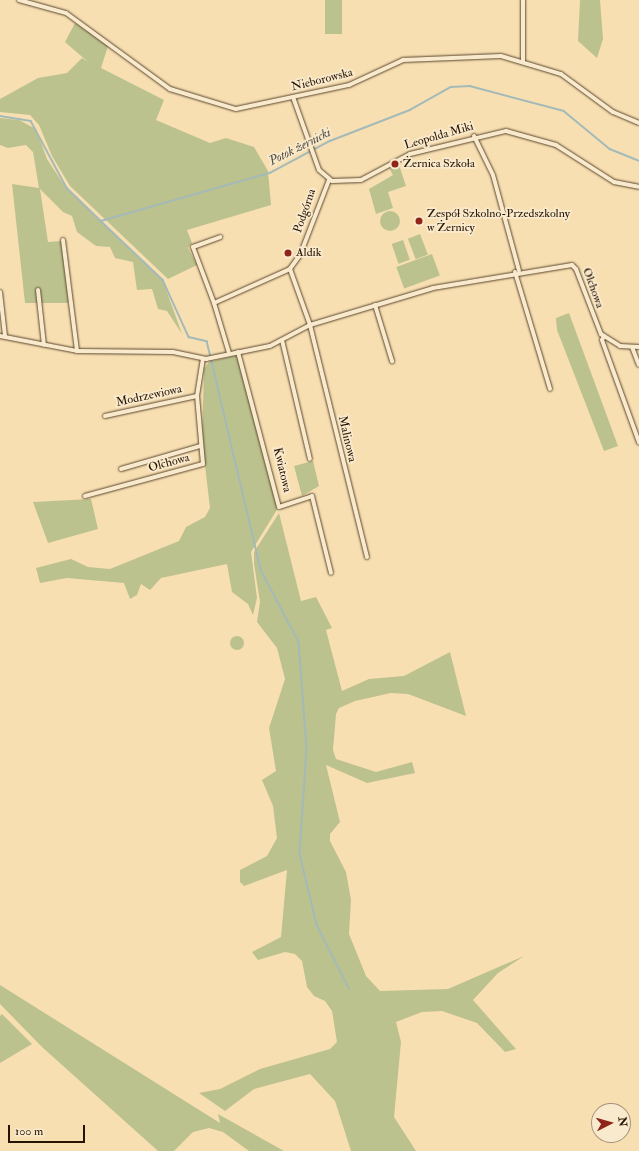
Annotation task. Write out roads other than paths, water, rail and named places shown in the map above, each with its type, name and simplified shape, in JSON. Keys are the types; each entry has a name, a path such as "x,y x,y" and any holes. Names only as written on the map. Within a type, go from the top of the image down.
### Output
{"street":[{"name":"Nieborowska","path":"19,0 66,12 121,51 155,80 176,92 236,109 356,83 403,60 495,56 523,61 564,75 613,112 639,123"},
{"path":"523,0 523,61"},
{"path":"293,97 321,174 329,180"},
{"name":"Leopolda Miki","path":"329,180 361,180 410,154 474,136 506,131 537,137 571,153 614,182 639,187"},
{"path":"474,136 492,175 517,272 550,389"},
{"name":"Podgórna","path":"290,269 300,255 329,180"},
{"path":"220,237 192,247 214,303 229,353"},
{"path":"63,240 77,350"},
{"name":"Olchowa","path":"2,336 77,350 173,352 202,359 238,352 282,340 310,325 433,288 517,272 575,266 604,336"},
{"path":"214,303 290,269 310,325"},
{"path":"38,290 44,345"},
{"path":"0,292 2,336"},
{"path":"375,305 392,361"},
{"name":"Malinowa","path":"310,325 367,557"},
{"path":"639,347 620,346 604,336 602,340 639,442"},
{"path":"282,340 310,459"},
{"path":"632,347 639,366"},
{"name":"Kwiatowa","path":"238,352 279,507 312,496 331,573"},
{"name":"Olchowa","path":"85,496 203,464 200,446 197,396 202,359"},
{"name":"Modrzewiowa","path":"105,416 197,396"},
{"path":"121,469 200,446"}],"waterway":[{"name":"Potok żernicki","path":"0,116 31,121 67,188 101,221 270,173 330,141 410,110 451,87 470,86 564,111 610,149 639,161"},
{"path":"101,221 163,280 189,337 207,341 261,570 299,642 307,748 300,854 317,925 349,988"}],"place":[{"name":"Żernica Szkoła","path":"395,164"},
{"name":"Zespół Szkolno-Przedszkolny w Żernicy","path":"419,221"},
{"name":"Aldik","path":"288,253"}]}
